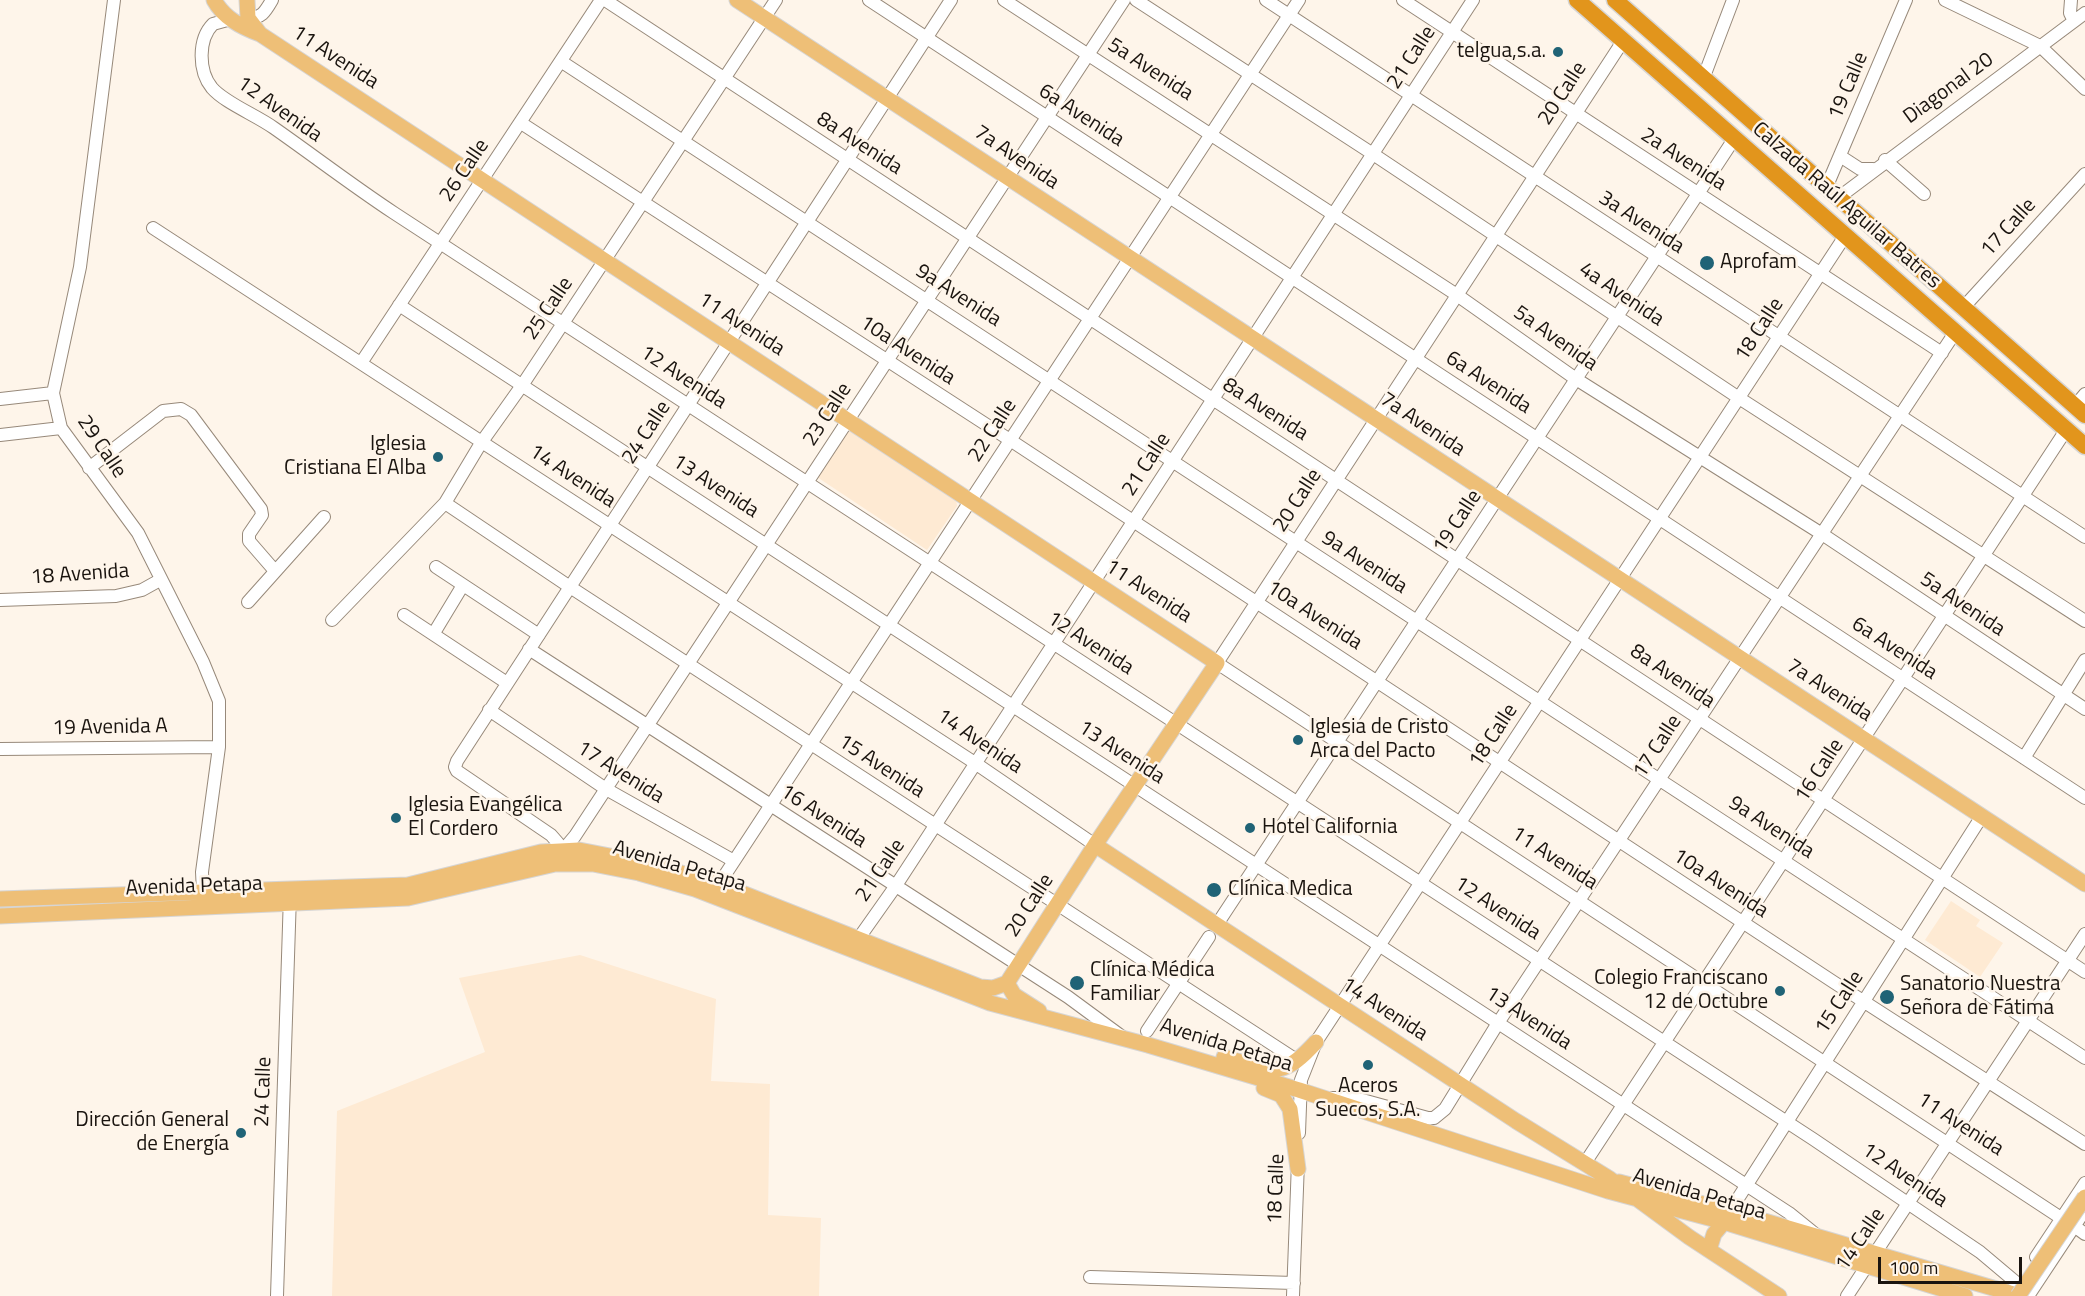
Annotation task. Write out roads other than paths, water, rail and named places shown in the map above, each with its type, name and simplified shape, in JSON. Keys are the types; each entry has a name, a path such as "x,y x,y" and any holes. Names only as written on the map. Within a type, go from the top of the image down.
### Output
{"highway":[{"name":"Calzada Raúl Aguilar Batres","path":"1577,0 2085,446"},
{"name":"Calzada Raúl Aguilar Batres","path":"1615,0 1962,309 2082,405"}],"main road":[{"name":"11 Avenida","path":"214,0 231,19 242,27 260,34 1217,663"},
{"path":"247,0 248,18 260,34"},
{"name":"7a Avenida","path":"737,0 2085,884"},
{"name":"20 Calle","path":"1007,984 1016,966 1095,845 1217,663"},
{"name":"14 Avenida","path":"1095,845 1213,931 1339,1006 1610,1179 1709,1250 1779,1296"},
{"name":"Avenida Petapa","path":"0,916 290,896 408,885 561,849 626,858 719,884 990,1003 1125,1038 1147,1038 1320,1098 1640,1200 1820,1238 2017,1293"},
{"name":"Avenida Petapa","path":"0,898 204,892 408,898 555,864 576,862 639,873 695,889 980,987 993,988 1007,984"},
{"path":"1007,984 1014,995 1046,1016"},
{"path":"1147,1038 1271,1070 1282,1070 1298,1061 1316,1042"},
{"path":"1147,1038 1170,1061 1281,1095 1290,1109 1298,1169"},
{"name":"Avenida Petapa","path":"1610,1179 1727,1217 1867,1267 1965,1296"},
{"path":"2017,1293 2085,1197"},
{"path":"1709,1250 1714,1234 1727,1217"}],"street":[{"name":"29 Calle","path":"114,0 80,267 53,393 61,428 138,532 215,688 221,719 202,872 204,892"},
{"path":"248,18 258,18 263,15 272,0"},
{"name":"26 Calle","path":"361,363 603,0"},
{"name":"8a Avenida","path":"603,0 2085,972"},
{"name":"25 Calle","path":"332,620 445,502 481,442 523,384 776,0"},
{"name":"6a Avenida","path":"869,0 2085,798"},
{"name":"24 Calle","path":"561,849 551,835 454,767 462,749 530,649 951,0"},
{"name":"5a Avenida","path":"1004,0 1212,133 1457,295 1576,379 1822,534 2085,709"},
{"name":"23 Calle","path":"561,849 576,836 1124,0"},
{"name":"4a Avenida","path":"1136,0 1496,235 1739,398 2085,621"},
{"name":"3a Avenida","path":"1266,0 2085,537"},
{"name":"22 Calle","path":"719,884 1299,0"},
{"name":"2a Avenida","path":"1403,0 1942,353"},
{"name":"21 Calle","path":"855,944 1013,706 1473,0"},
{"path":"1703,79 1733,0"},
{"name":"19 Calle","path":"1832,193 1840,156 1906,0"},
{"path":"1945,0 2040,46 2085,88"},
{"path":"2071,0 2070,13 2074,21"},
{"name":"Diagonal 20","path":"1832,193 1873,169 2085,13"},
{"name":"12 Avenida","path":"231,19 213,24 203,41 202,56 206,79 214,90 273,127 334,173 1666,1042 1910,1204 1980,1252 2017,1293"},
{"name":"20 Calle","path":"1217,663 1623,41"},
{"name":"9a Avenida","path":"562,62 808,220 2085,1058"},
{"name":"10a Avenida","path":"521,123 768,282 1620,842 2085,1144"},
{"name":"19 Calle","path":"1147,1038 1179,984 1297,802 1734,139"},
{"path":"1840,156 1860,169 1873,169"},
{"path":"1885,160 1924,194"},
{"name":"17 Calle","path":"1962,309 2085,174"},
{"name":"14 Avenida","path":"153,228 975,764 1095,845"},
{"name":"18 Calle","path":"1293,1296 1299,1090 1305,1067 1316,1042 1845,236"},
{"name":"13 Avenida","path":"399,305 1789,1213 1820,1238"},
{"name":"17 Calle","path":"1428,1118 1440,1115 1461,1085 1498,1023 1956,332"},
{"path":"0,399 53,393"},
{"path":"89,468 163,411 181,409 191,415 261,509 262,515 249,534 249,541 275,571"},
{"path":"0,435 61,428"},
{"name":"16 Calle","path":"1585,1163 2066,430"},
{"name":"15 Avenida","path":"445,502 570,587 1298,1061"},
{"path":"248,602 324,517"},
{"path":"435,567 538,635"},
{"name":"18 Avenida","path":"0,600 116,596 142,590 160,580"},
{"path":"434,633 463,585"},
{"path":"404,615 507,683"},
{"name":"16 Avenida","path":"530,649 1016,966 1068,997 1125,1038"},
{"path":"2024,758 2085,660"},
{"name":"11 Avenida","path":"1217,663 1949,1142 2061,1218"},
{"name":"17 Avenida","path":"489,710 606,789 734,861"},
{"name":"19 Avenida A","path":"0,749 219,747"},
{"name":"15 Calle","path":"1727,1217 1982,816"},
{"name":"24 Calle","path":"277,1296 290,896"},
{"name":"14 Calle","path":"1846,1296 1910,1204 2085,934"},
{"name":"Avenida Petapa","path":"1320,1098 1355,1098 1428,1118"},
{"path":"2017,1293 2061,1218 2085,1183"},
{"path":"2028,1296 2085,1210"},
{"path":"2074,1226 2085,1234"},
{"path":"1090,1277 1294,1283"}],"place":[{"name":"telgua,s.a.","path":"1558,52"},
{"name":"Aprofam","path":"1707,263"},
{"name":"Iglesia Cristiana El Alba","path":"438,457"},
{"name":"Iglesia de Cristo Arca del Pacto","path":"1298,740"},
{"name":"Iglesia Evangélica El Cordero","path":"396,818"},
{"name":"Hotel California","path":"1250,828"},
{"name":"Clínica Medica","path":"1214,890"},
{"name":"Clínica Médica Familiar","path":"1077,983"},
{"name":"Colegio Franciscano 12 de Octubre","path":"1780,991"},
{"name":"Sanatorio Nuestra Señora de Fátima","path":"1887,997"},
{"name":"Aceros Suecos, S.A.","path":"1368,1065"},
{"name":"Dirección General de Energía","path":"241,1133"}]}
